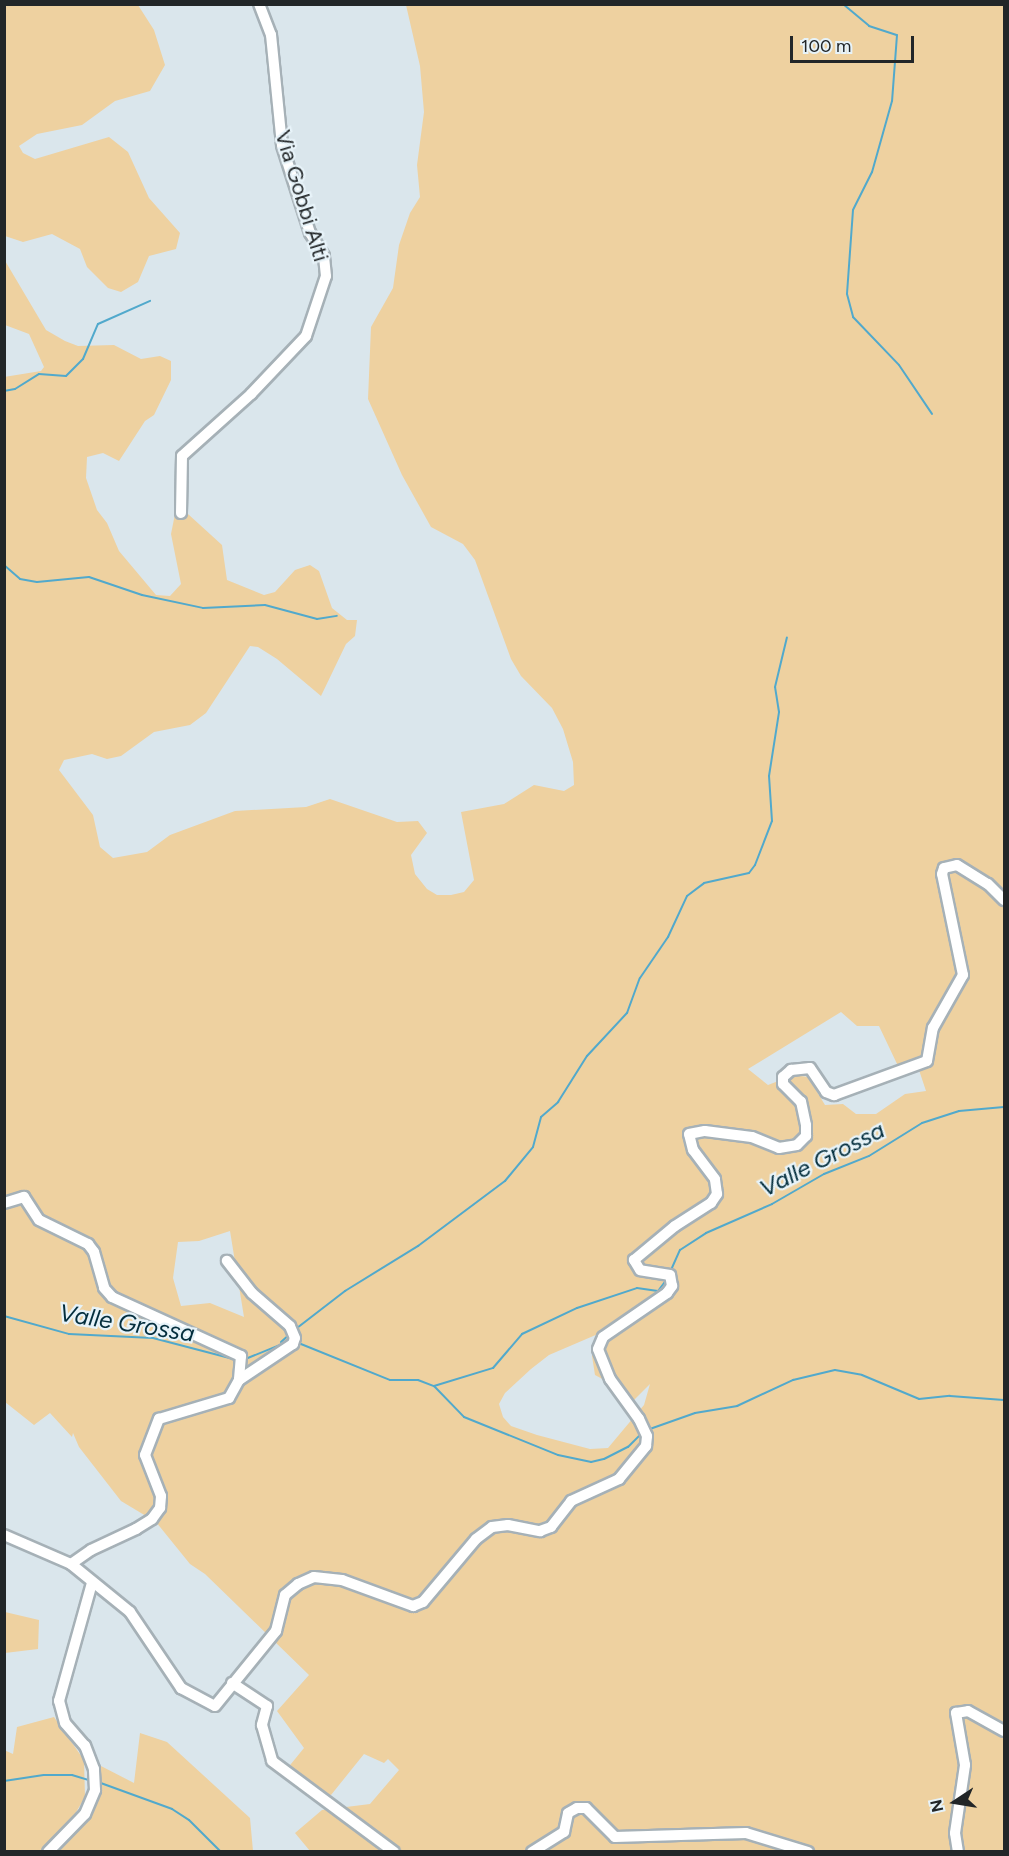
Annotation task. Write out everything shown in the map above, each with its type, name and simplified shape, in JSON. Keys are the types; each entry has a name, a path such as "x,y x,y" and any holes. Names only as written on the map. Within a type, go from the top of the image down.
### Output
{"street":[{"name":"Via Gobbi Alti","path":"181,513 182,456 251,394 306,336 326,276 324,256 310,233 282,145 271,35 259,4"},
{"path":"4,1535 71,1564 130,1612 181,1688 215,1706 276,1631 285,1594 298,1584 314,1577 342,1580 413,1606 423,1602 476,1539 492,1527 508,1525 540,1531 550,1527 571,1501 619,1479 646,1446 647,1436 610,1379 598,1349 603,1337 667,1293 672,1286 670,1275 640,1270 634,1260 675,1226 711,1203 717,1194 715,1179 693,1150 689,1134 705,1131 752,1137 779,1148 797,1145 806,1136 806,1125 801,1102 783,1084 783,1077 791,1070 810,1068 826,1092 834,1095 927,1061 933,1028 963,975 942,874 944,868 957,866 1005,900"},
{"path":"4,1203 24,1197 39,1220 88,1244 94,1252 104,1288 112,1297 241,1356 239,1380 229,1398 159,1419 145,1455 161,1496 160,1508 136,1529 91,1550 71,1564"},
{"path":"227,1261 252,1293 290,1326 295,1338 289,1350 239,1380"},
{"path":"48,1851 85,1814 95,1790 94,1769 85,1746 65,1723 59,1701 92,1583"},
{"path":"232,1683 267,1706 262,1725 272,1761 394,1851"},
{"path":"958,1851 955,1833 964,1765 956,1713 968,1711 1005,1731"},
{"path":"537,1851 564,1832 568,1813 577,1808 586,1808 615,1837 746,1833 808,1851"}],"shaded area":[{"path":"4,5 138,5 154,30 165,65 150,91 115,101 82,125 37,134 19,146 23,153 35,159 109,137 128,152 149,198 180,233 176,249 149,256 138,282 121,292 108,288 87,267 80,249 52,234 23,242 5,236"},
{"path":"406,5 1004,5 1004,1851 310,1851 295,1833 322,1810 370,1804 399,1770 388,1759 384,1763 364,1754 331,1795 300,1787 282,1775 304,1748 277,1711 309,1675 205,1574 190,1564 156,1522 121,1501 79,1447 73,1433 72,1437 50,1413 34,1425 5,1402 4,377 41,371 44,367 29,334 5,325 4,259 46,330 78,346 114,345 141,359 160,356 171,361 171,380 154,415 145,421 119,461 103,453 87,457 86,478 97,510 107,523 119,551 156,595 170,596 181,584 171,534 177,504 222,545 227,580 264,595 275,592 295,570 310,565 319,571 332,608 347,620 357,620 355,636 346,644 321,696 277,659 258,647 250,646 206,713 190,725 154,732 121,756 107,759 92,754 64,760 59,770 93,815 100,847 113,858 147,852 170,835 235,811 306,807 330,799 397,822 418,821 427,833 411,855 415,874 427,889 437,895 451,895 464,892 474,880 461,812 504,804 534,785 564,791 574,785 573,762 563,729 552,708 521,676 511,659 475,560 463,544 431,527 402,475 368,399 371,327 393,288 399,245 410,213 420,197 417,165 424,112 420,66","holes":["841,1012 857,1026 879,1026 898,1066 917,1064 926,1091 905,1094 876,1114 856,1114 843,1104 825,1105 808,1077 794,1075 768,1085 748,1069","230,1231 244,1317 210,1303 181,1306 173,1278 178,1242 199,1241","598,1334 592,1356 595,1375 608,1382 625,1401 633,1401 650,1384 644,1405 608,1448 590,1449 537,1435 511,1426 503,1417 499,1404 505,1393 549,1355"]},
{"path":"5,1612 39,1620 38,1649 5,1653"},
{"path":"54,1717 84,1760 85,1797 75,1814 40,1851 5,1851 4,1750 13,1754 17,1727"},
{"path":"140,1733 167,1742 250,1818 253,1851 56,1852 95,1805 101,1787 99,1765 134,1783"}],"waterway":[{"path":"843,4 869,26 897,35 892,101 872,172 853,210 847,294 853,317 899,365 932,414"},
{"path":"4,391 15,389 39,374 66,376 83,359 98,324 150,301"},
{"path":"4,565 20,579 37,582 89,577 142,595 203,608 265,605 317,619 337,616"},
{"path":"297,1328 345,1291 418,1246 505,1181 533,1147 541,1117 558,1102 587,1056 627,1013 640,978 668,937 687,896 704,883 749,873 755,865 772,821 769,776 779,712 775,687 787,637"},
{"name":"Valle Grossa","path":"671,1270 680,1250 706,1233 772,1204 824,1174 869,1156 922,1123 959,1111 1004,1107"},
{"name":"Valle Grossa","path":"296,1342 390,1380 418,1380 434,1386 493,1368 522,1334 577,1308 637,1288 658,1291 667,1279"},
{"name":"Valle Grossa","path":"4,1316 69,1334 153,1338 237,1360"},
{"path":"281,1342 290,1334"},
{"name":"Valle Grossa","path":"243,1360 287,1342"},
{"path":"647,1430 695,1413 737,1406 793,1380 835,1370 862,1375 919,1399 950,1396 1004,1400"},
{"path":"434,1386 464,1417 558,1455 591,1462 604,1459 628,1447 642,1433"},
{"path":"4,1781 44,1775 72,1775 92,1781"},
{"path":"98,1782 172,1809 189,1820 221,1852"}]}
